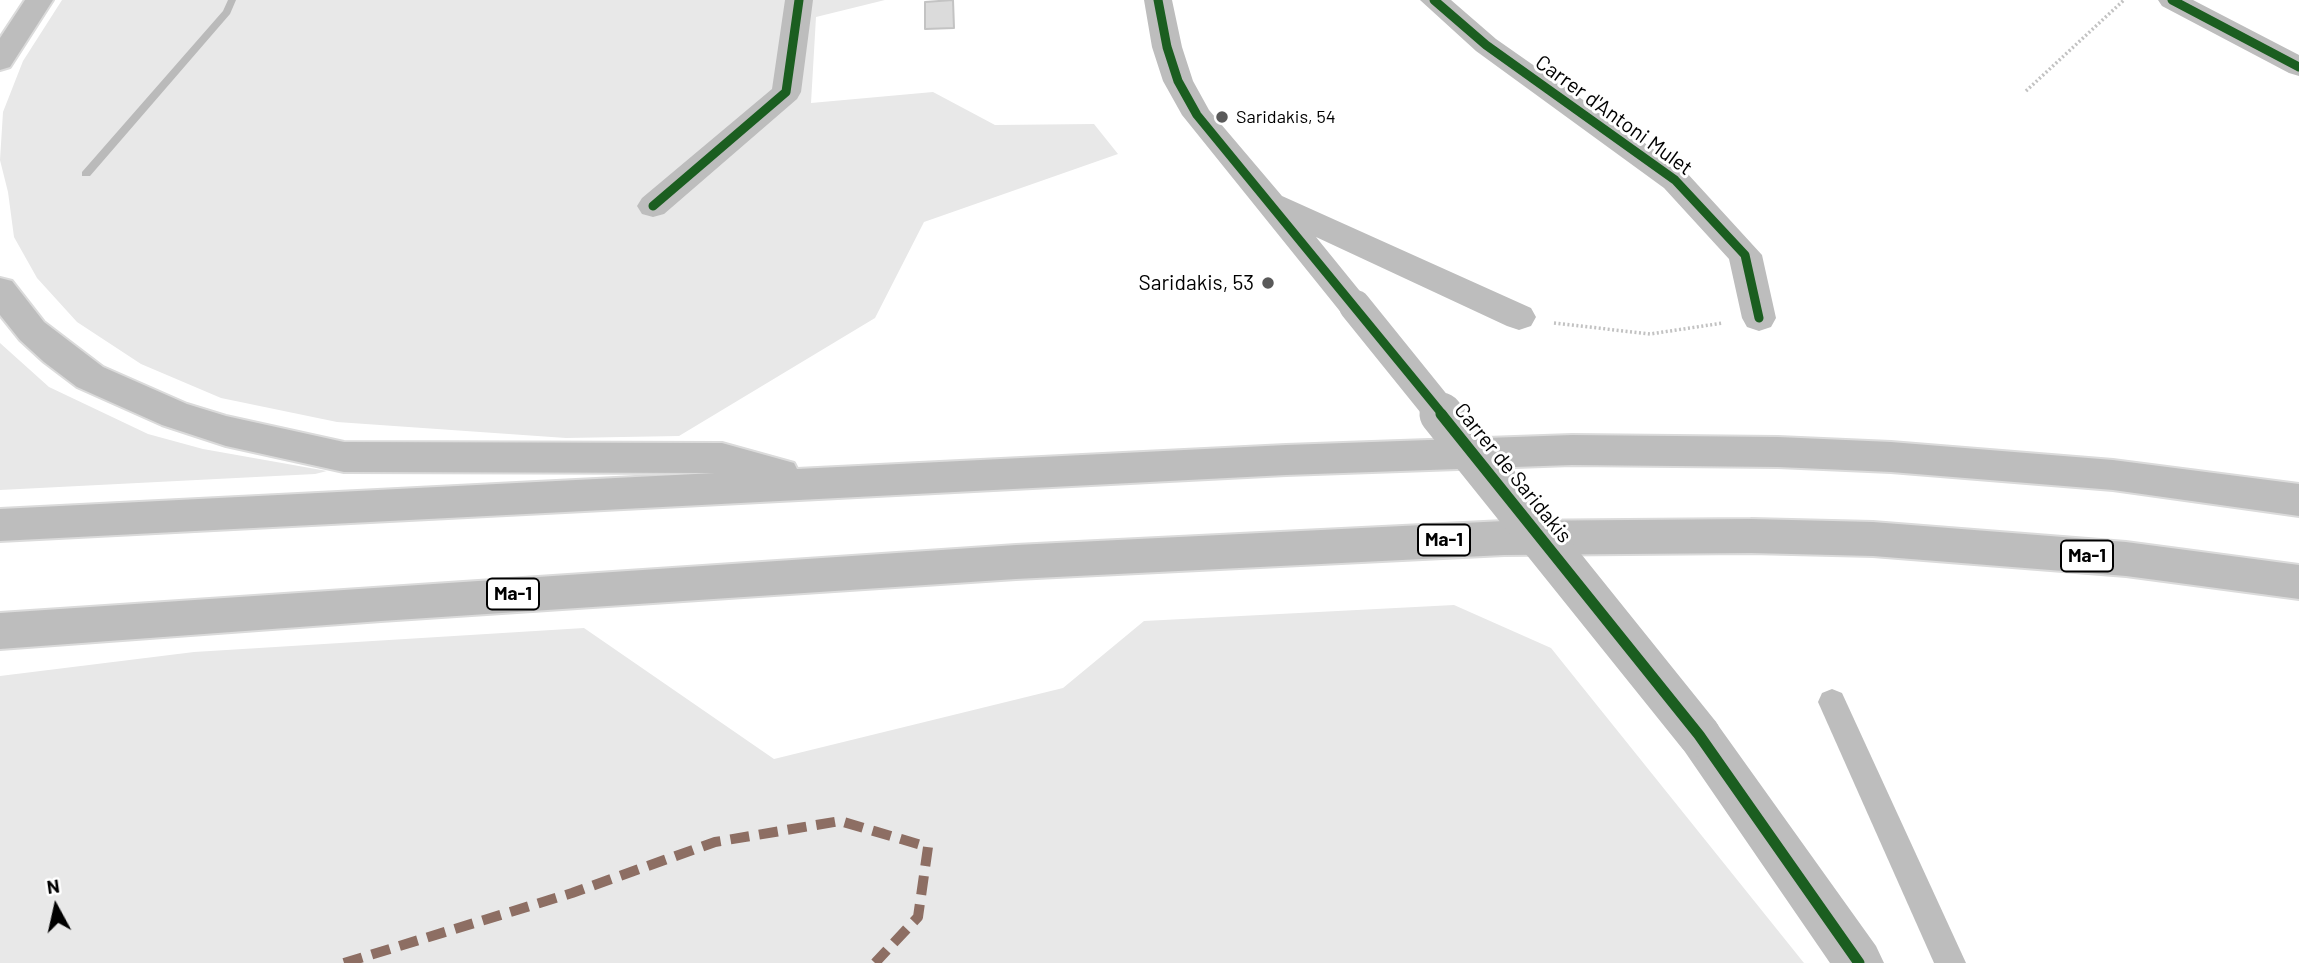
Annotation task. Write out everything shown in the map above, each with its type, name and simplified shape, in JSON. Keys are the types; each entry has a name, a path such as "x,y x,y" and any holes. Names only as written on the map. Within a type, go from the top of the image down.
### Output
{"main road":[{"path":"0,61 39,0"},
{"path":"653,206 786,92 799,0"},
{"name":"Carrer de Saridakis","path":"1158,0 1167,47 1178,81 1197,115 1271,202 1699,735 1859,963"},
{"name":"Carrer d'Antoni Mulet","path":"1434,0 1486,45 1675,180 1745,255 1759,318"},
{"path":"2172,0 2299,67"},
{"path":"1271,202 1519,317"},
{"path":"0,290 32,331 90,377 175,415 226,431 344,457 722,458 813,483"},
{"path":"0,525 1419,454 1677,450 1804,453 2000,465 2113,475 2299,499"},
{"name":"Ma-1","path":"0,631 381,603 1030,561 1531,537 1723,536 1873,539 2126,559 2299,582"}],"lane":[{"path":"1832,702 1950,963"}],"path":[{"path":"2026,91 2124,0"},
{"path":"1519,317 1580,328 1650,334 1759,318"}],"shaded area":[{"path":"62,0 885,0 816,17 811,103 933,92 995,125 1094,124 1118,154 924,222 875,318 679,436 566,438 337,422 221,398 141,364 77,322 37,278 14,237 8,192 0,160 3,112 23,61"},
{"path":"0,343 49,387 148,434 203,449 327,471 315,474 0,490"},
{"path":"1454,605 1551,648 1804,963 0,963 0,676 194,652 584,628 774,759 1063,688 1144,621"}],"building":[{"path":"953,0 954,28 925,29 925,2"}],"waterway":[{"path":"86,174 227,12 232,0"}],"marked path":[{"path":"344,963 572,893 715,842 840,821 928,847 918,917 875,963"}],"cycle path":[{"path":"653,206 786,92 799,0"},
{"path":"1158,0 1167,47 1178,81 1197,115 1355,306 1699,735 1859,963"},
{"path":"1434,0 1486,45 1675,180 1745,255 1759,318"},
{"path":"2172,0 2299,67"}],"place":[{"name":"Saridakis, 54","path":"1222,117"},
{"name":"Saridakis, 53","path":"1268,283"}]}
